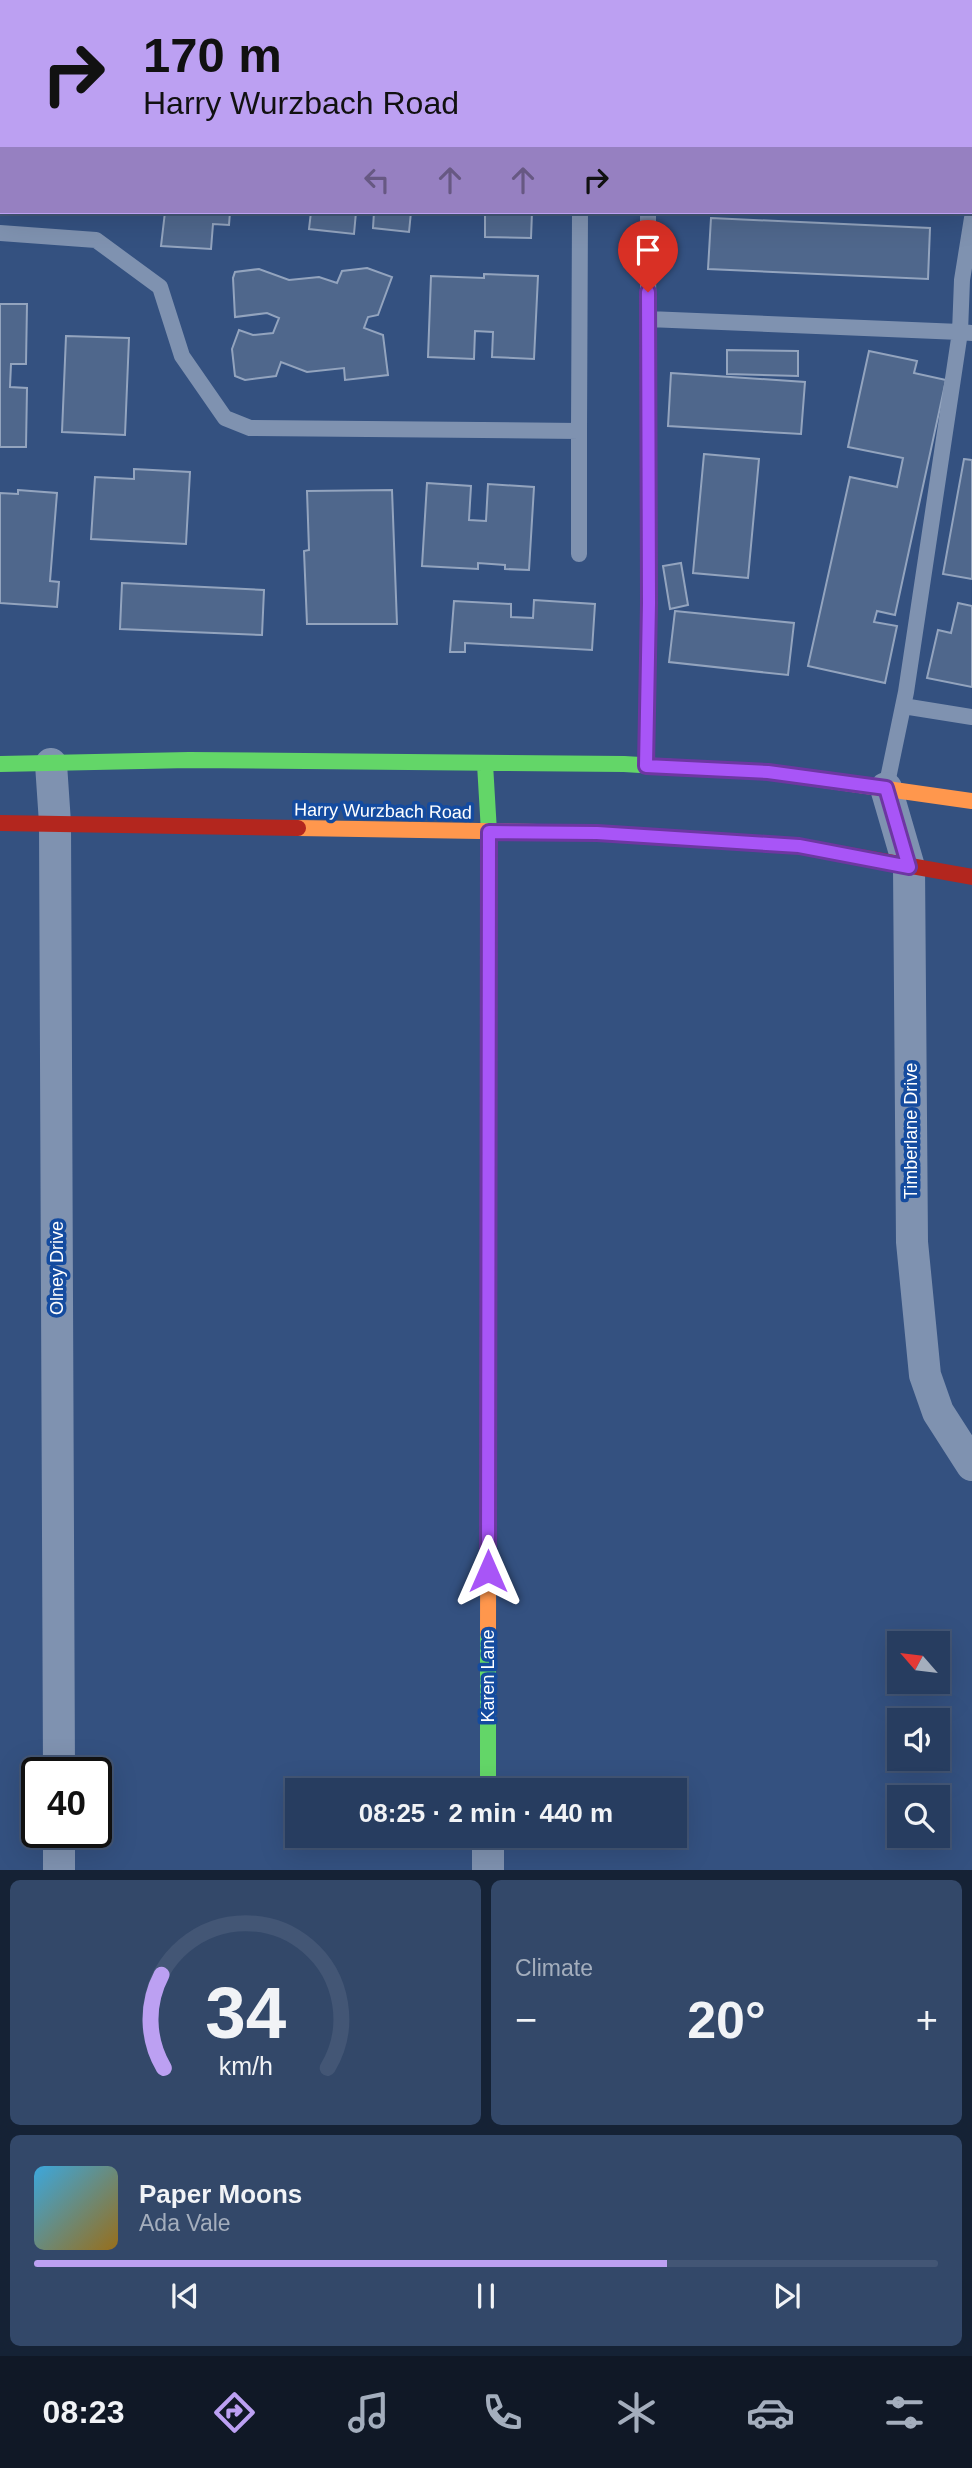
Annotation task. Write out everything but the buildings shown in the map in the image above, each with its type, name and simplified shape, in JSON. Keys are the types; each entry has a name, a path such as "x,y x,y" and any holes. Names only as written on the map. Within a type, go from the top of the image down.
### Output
{"main road":[{"path":"0,764 189,760 646,766 768,772 972,802"},
{"name":"Karen Lane","path":"485,764 489,832 488,1778"},
{"name":"Harry Wurzbach Road","path":"0,823 597,833 799,846 972,877"}],"street":[{"name":"Olney Drive","path":"51,764 55,823 59,1757"},
{"name":"Timberlane Drive","path":"886,788 909,867 912,1242 925,1375 938,1412 972,1465"},
{"path":"59,1848 59,1870"},
{"path":"488,1848 488,1870"}],"lane":[{"path":"579,554 580,214"},
{"path":"646,766 649,603 648,214"},
{"path":"886,788 904,699 966,333 962,280 972,218"},
{"path":"0,233 96,240 160,287 182,356 225,418 250,428 579,431"},
{"path":"648,319 966,333"},
{"path":"904,699 972,717"}],"traffic: fast":[{"path":"0,764 189,760 624,764 689,768"},
{"path":"485,764 489,832 489,1204"},
{"path":"488,1634 488,1778"}],"traffic: slow":[{"path":"689,768 768,772 972,801"},
{"path":"298,828 597,833 737,842"},
{"path":"488,1634 489,1204"}],"traffic: jam":[{"path":"0,823 298,828"},
{"path":"737,842 799,846 972,877"}],"route":[{"path":"488,1571 489,832 597,833 799,846 909,867 886,788 768,772 646,766 649,603 648,292"}]}
